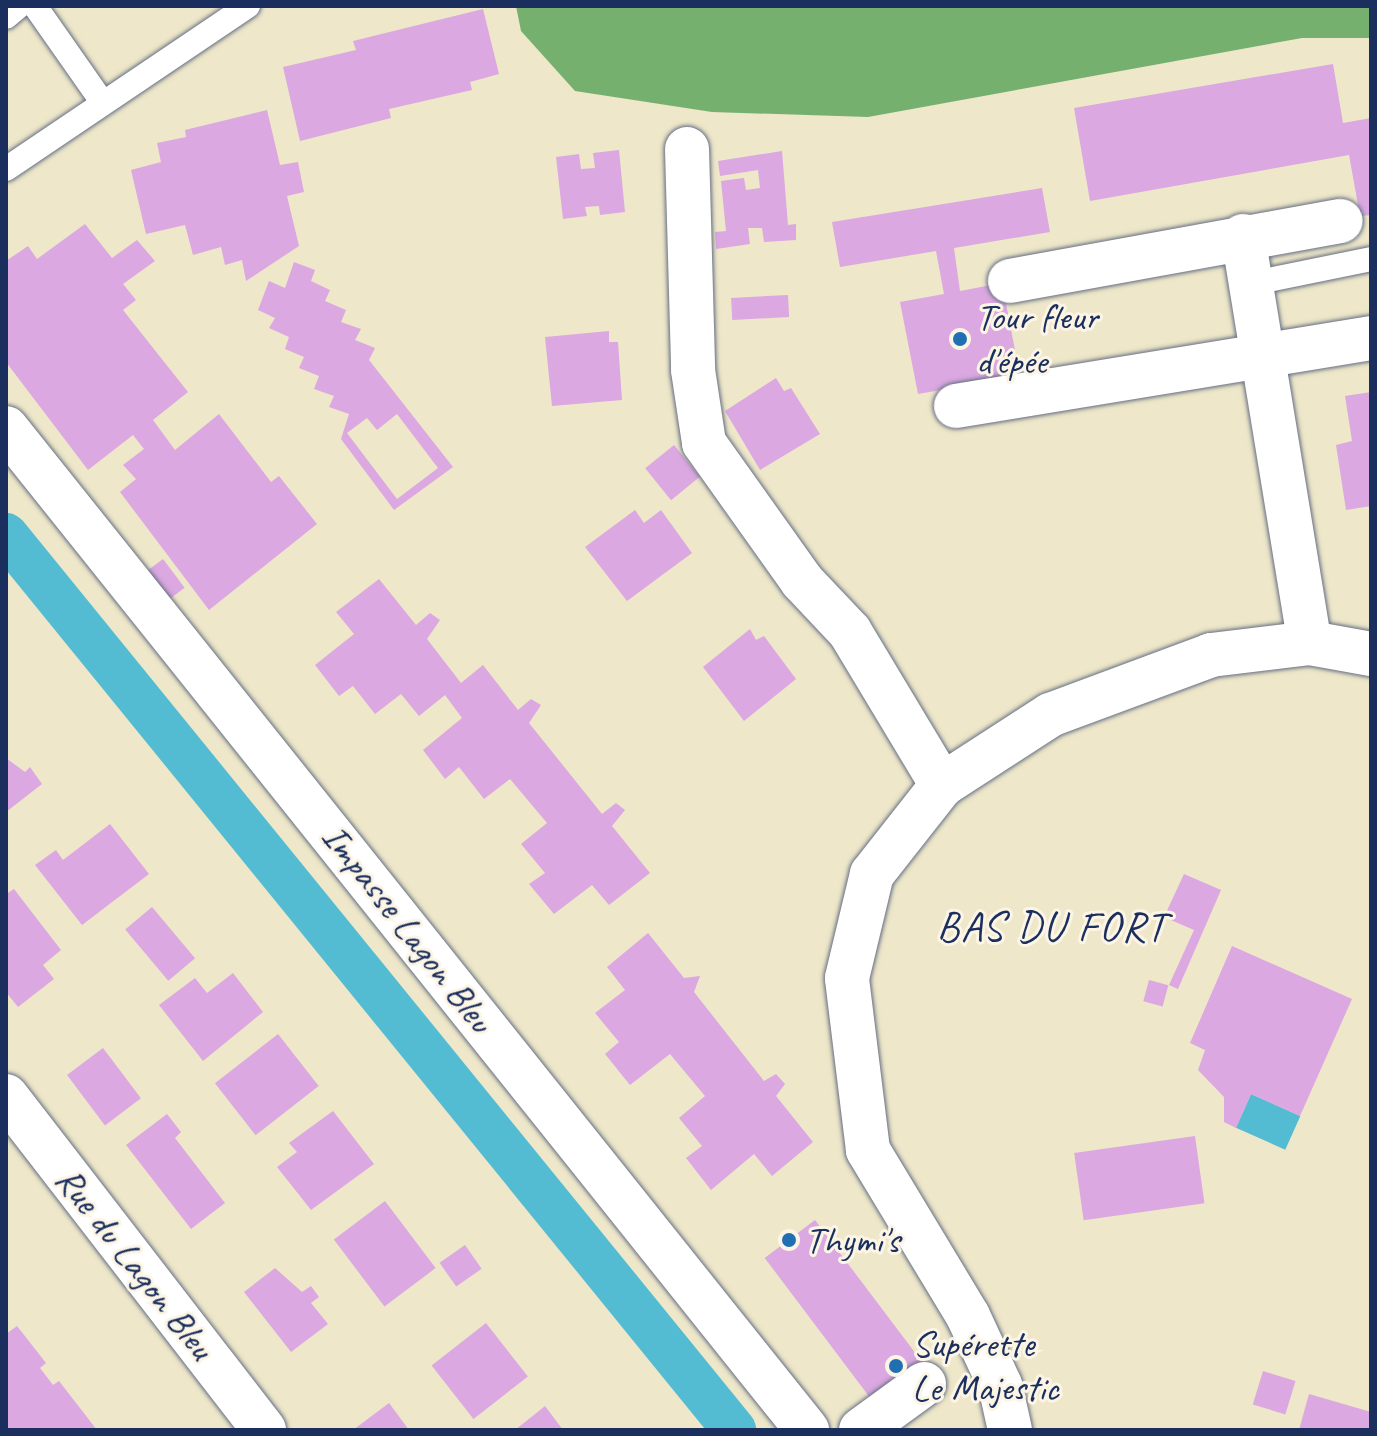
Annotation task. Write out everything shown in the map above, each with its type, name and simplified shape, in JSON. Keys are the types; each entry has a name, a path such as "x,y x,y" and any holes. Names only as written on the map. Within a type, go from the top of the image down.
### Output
{"street":[{"path":"687,149 693,370 704,443 802,581 850,632 942,785"},
{"path":"1010,281 1243,236 1341,221"},
{"path":"1243,236 1266,350 1310,643"},
{"path":"956,406 1266,350 1371,338"},
{"name":"Impasse Lagon Bleu","path":"6,428 807,1430"},
{"path":"1010,1430 1000,1385 968,1316 868,1150 847,978 872,874 942,785 1050,715 1211,655 1310,643 1371,654"},
{"name":"Rue du Lagon Bleu","path":"6,1096 264,1430"},
{"path":"861,1430 924,1384"}],"lane":[{"path":"6,17 19,6"},
{"path":"35,6 103,103"},
{"path":"6,169 241,8"},
{"path":"1253,283 1371,259"}],"green space":[{"path":"516,6 1371,6 1371,38 1302,38 868,117 712,112 575,91 521,31"}],"water":[{"path":"1251,1094 1300,1116 1285,1150 1236,1128"}],"building":[{"path":"483,9 499,74 470,82 472,90 389,109 391,118 300,141 283,67 356,50 353,41"},
{"path":"1333,64 1343,123 1371,118 1371,215 1360,216 1349,155 1090,201 1074,108"},
{"path":"267,110 280,165 298,162 304,192 287,196 299,246 246,281 242,260 225,265 221,247 193,255 185,225 146,234 131,170 161,162 157,143 186,137 185,130"},
{"path":"619,150 625,212 600,215 599,206 585,207 587,216 563,219 556,157 579,154 581,169 595,168 593,153"},
{"path":"782,151 788,225 796,224 796,240 764,242 762,228 748,228 750,244 716,249 715,232 726,231 721,181 744,178 746,190 760,188 758,170 720,176 718,161"},
{"path":"1042,188 1050,232 954,248 960,291 1002,283 1020,376 918,394 900,302 944,294 936,251 840,267 832,222"},
{"path":"85,224 112,258 137,240 155,261 123,284 136,300 123,310 188,392 153,420 175,450 219,414 271,482 279,476 317,524 209,610 120,492 136,479 123,465 144,449 133,435 88,470 6,362 6,261 28,246 37,259"},
{"path":"294,262 315,270 311,281 330,290 325,301 346,310 341,322 361,329 355,340 375,348 369,360 453,467 394,510 341,439 349,414 329,407 334,396 314,389 319,376 299,368 304,357 285,349 289,337 269,328 275,318 258,310 269,281 285,288","holes":["397,414 438,468 397,499 347,433 367,418 377,430"]},
{"path":"788,295 789,317 732,320 731,298"},
{"path":"609,331 609,342 618,342 622,400 552,406 545,337"},
{"path":"776,378 784,391 791,388 820,434 760,470 725,411"},
{"path":"1371,392 1371,506 1346,510 1336,445 1352,441 1345,396"},
{"path":"674,445 700,477 671,500 645,468"},
{"path":"635,510 644,523 661,510 692,553 627,601 585,547"},
{"path":"163,559 185,588 165,603 143,574"},
{"path":"379,579 416,625 430,613 440,620 427,639 461,683 483,665 518,710 531,699 541,705 529,723 602,814 616,803 625,810 612,826 650,873 609,905 592,885 554,914 529,884 545,873 521,844 547,823 510,779 484,799 459,767 445,779 423,750 462,718 445,695 419,716 401,694 375,714 353,686 339,696 315,665 354,634 336,612"},
{"path":"750,629 756,640 764,636 796,679 744,721 703,667"},
{"path":"6,758 25,772 30,767 42,784 6,812"},
{"path":"110,824 149,874 82,925 35,865 56,850 63,860"},
{"path":"1184,874 1221,890 1178,989 1169,985 1194,930 1164,917"},
{"path":"14,889 61,950 43,965 54,979 18,1007 6,992 6,894"},
{"path":"152,907 195,958 168,981 125,929"},
{"path":"648,933 684,978 700,976 694,992 764,1081 776,1074 785,1084 776,1096 813,1142 772,1176 754,1154 711,1190 686,1158 702,1146 679,1118 705,1096 670,1054 630,1085 605,1054 619,1042 595,1013 625,990 607,967"},
{"path":"1232,946 1352,999 1300,1116 1251,1094 1236,1128 1224,1122 1224,1097 1198,1070 1205,1050 1190,1043"},
{"path":"233,973 263,1012 203,1061 159,1005 195,978 207,993"},
{"path":"1149,980 1168,985 1163,1006 1143,1001"},
{"path":"278,1034 319,1086 256,1135 215,1083"},
{"path":"103,1048 141,1098 105,1125 67,1075"},
{"path":"333,1111 374,1164 311,1210 277,1167 297,1152 289,1143"},
{"path":"167,1114 181,1132 175,1138 225,1203 191,1229 126,1145"},
{"path":"1195,1136 1204,1203 1084,1220 1074,1153"},
{"path":"385,1201 436,1268 384,1307 334,1240"},
{"path":"815,1220 925,1365 874,1403 765,1258"},
{"path":"465,1245 482,1269 456,1287 440,1263"},
{"path":"275,1268 302,1292 311,1286 319,1297 311,1303 328,1324 291,1352 244,1292"},
{"path":"486,1323 528,1377 473,1419 432,1365"},
{"path":"17,1326 46,1363 40,1368 53,1385 59,1381 97,1430 6,1430 6,1334"},
{"path":"1263,1371 1296,1381 1285,1414 1253,1404"},
{"path":"1309,1394 1371,1412 1371,1430 1299,1430"},
{"path":"389,1403 409,1430 353,1430"},
{"path":"545,1406 563,1430 515,1430"}],"waterway":[{"path":"6,535 734,1430"}],"place":[{"name":"Tour fleur d'épée","path":"960,339"},
{"name":"Thymi's","path":"789,1240"},
{"name":"Supérette Le Majestic","path":"896,1366"}],"district":[{"name":"BAS DU FORT","path":"1052,927"}]}
